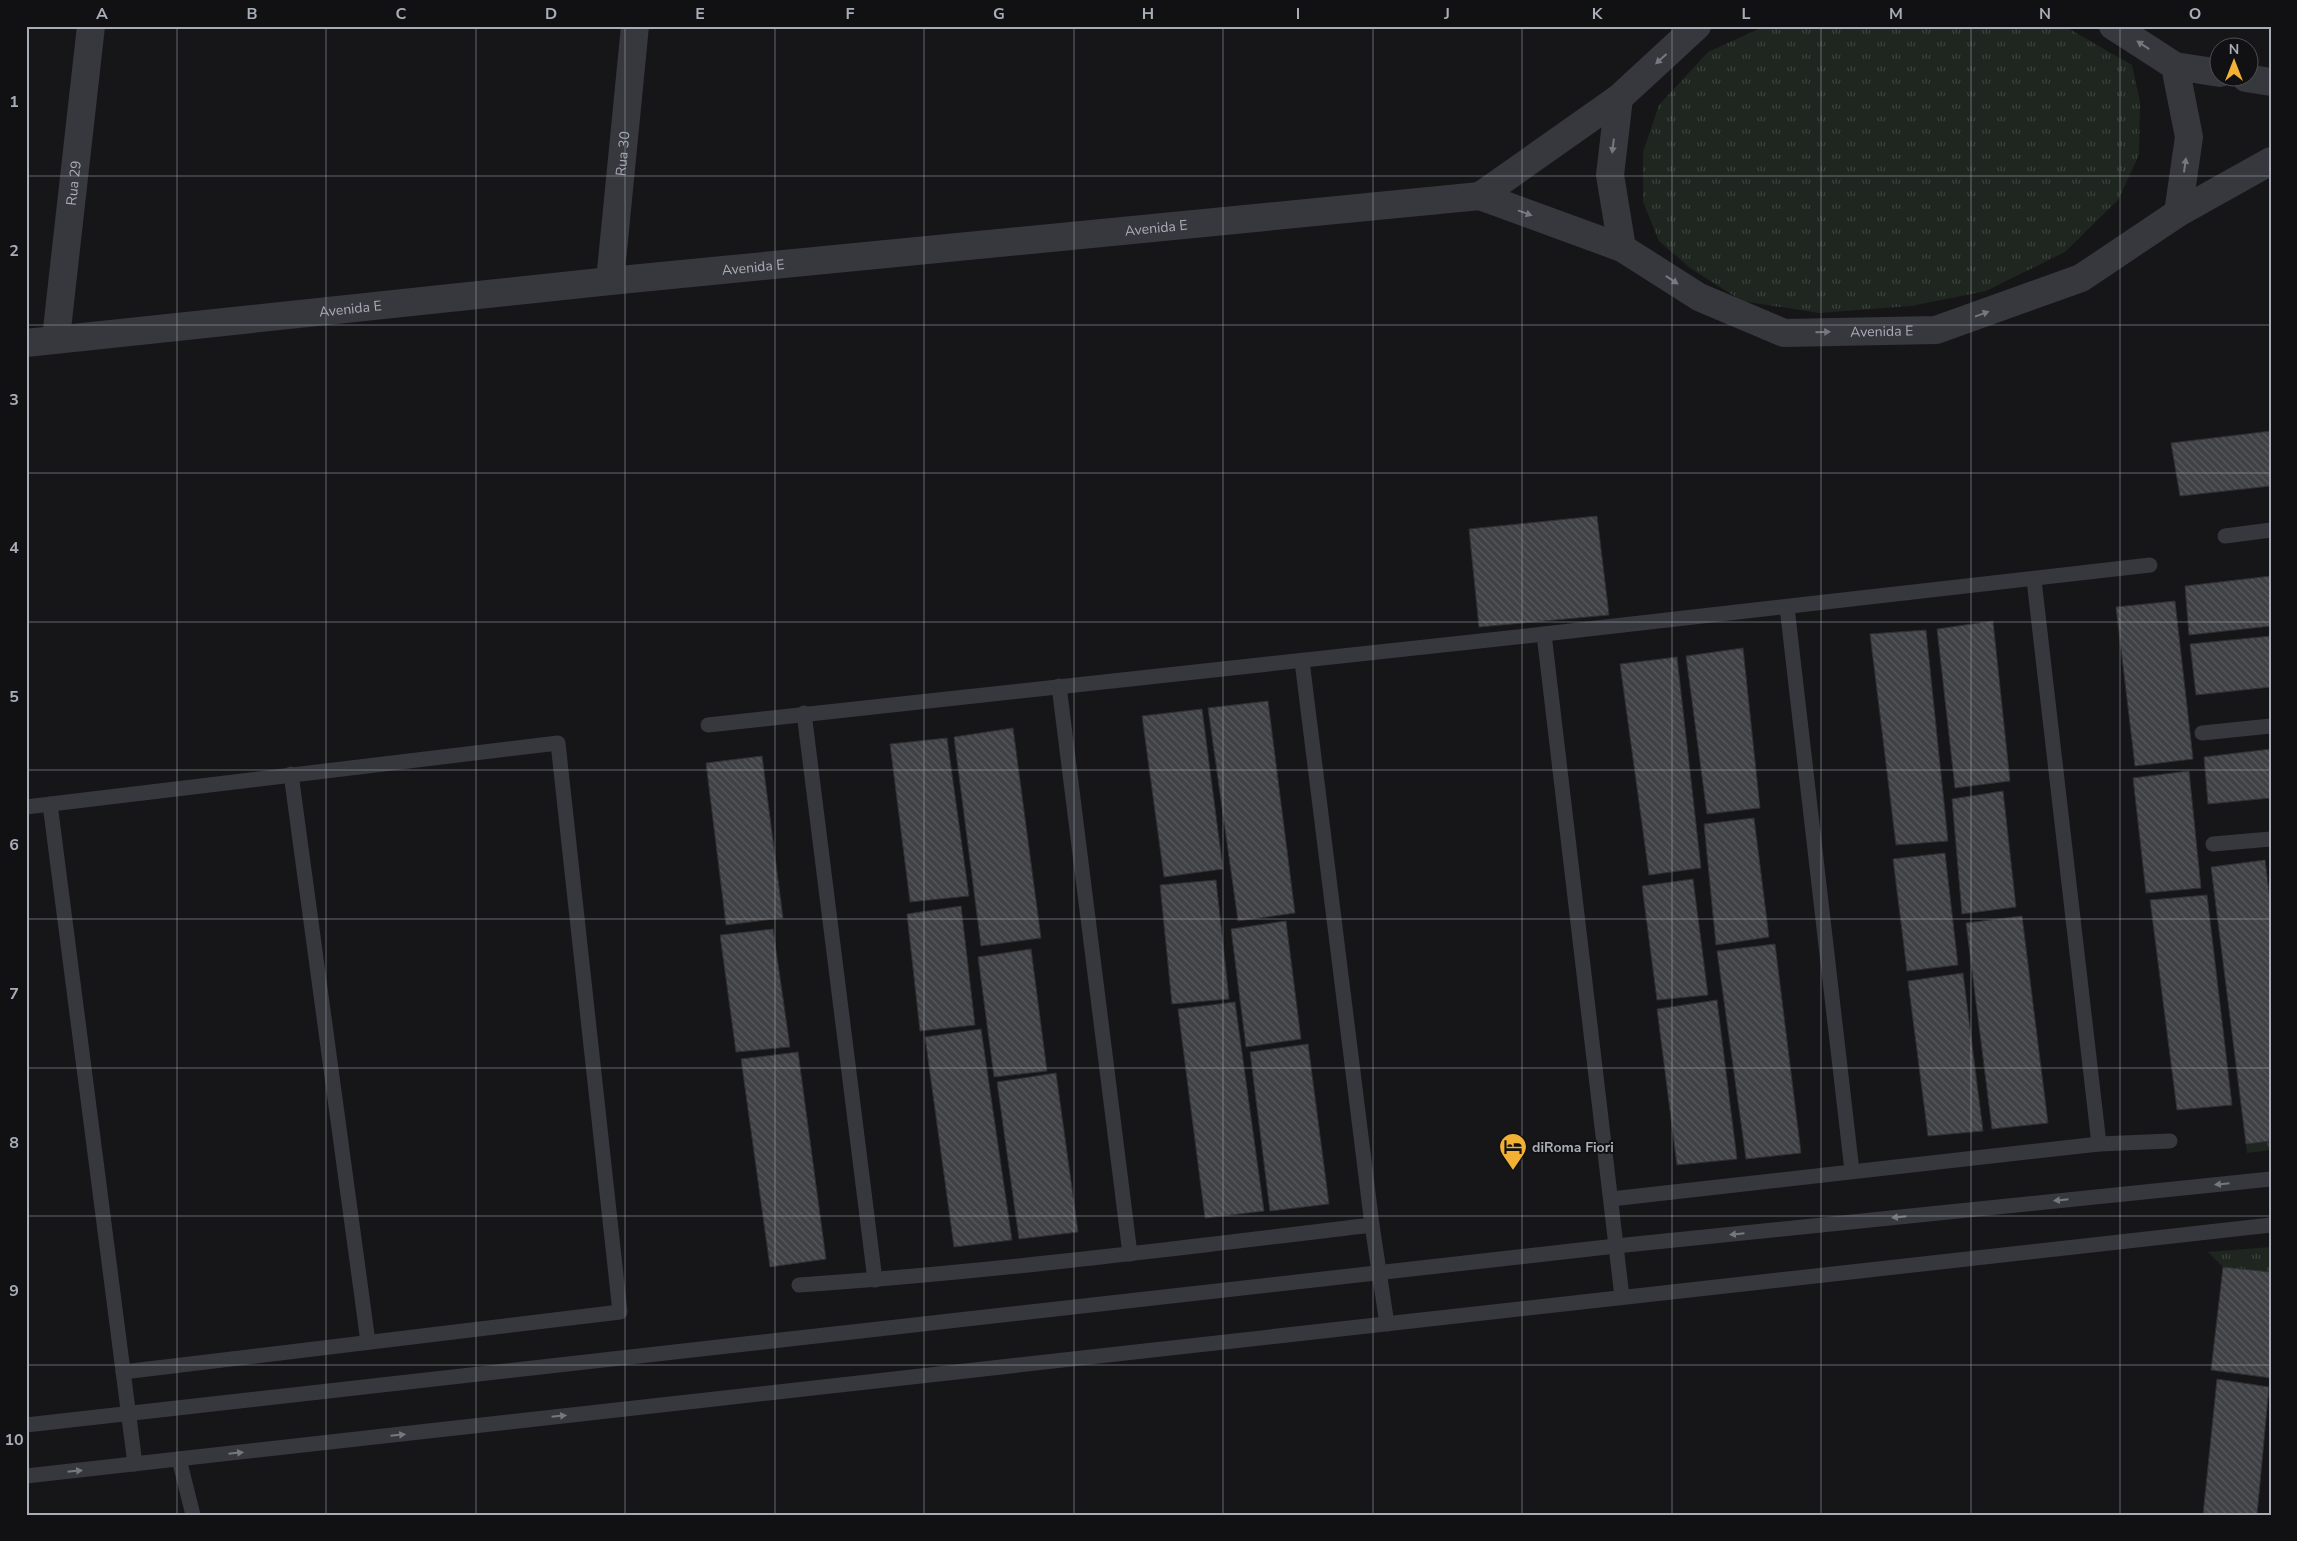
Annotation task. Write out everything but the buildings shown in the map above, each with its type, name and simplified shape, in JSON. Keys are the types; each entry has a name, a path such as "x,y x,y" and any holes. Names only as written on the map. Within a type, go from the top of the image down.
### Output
{"street":[{"name":"Rua 29","path":"56,338 91,26"},
{"name":"Rua 30","path":"610,282 635,26"},
{"name":"Avenida E","path":"1480,196 1619,98 1697,26"},
{"path":"2114,26 2175,66 2210,71"},
{"path":"2175,66 2189,137 2178,213"},
{"path":"1619,98 1610,175 1622,248"},
{"name":"Avenida E","path":"26,343 56,338 1480,196 1622,248 1699,297 1784,333 1936,330 2081,278 2178,213 2271,161"}],"lane":[{"path":"2224,536 2271,530"},
{"path":"708,725 2034,580 2150,565"},
{"path":"2034,580 2099,1144"},
{"path":"1787,607 1852,1171"},
{"path":"1544,634 1622,1297"},
{"path":"1302,661 1372,1225 1387,1324"},
{"path":"1059,686 1130,1254"},
{"path":"804,713 875,1280"},
{"path":"2202,733 2271,726"},
{"path":"26,807 558,743 620,1312 124,1372"},
{"path":"290,774 368,1342"},
{"path":"50,804 135,1464"},
{"path":"2213,844 2271,839"},
{"path":"1611,1199 2099,1144 2170,1140"},
{"path":"26,1425 129,1415 1616,1246 2271,1179"},
{"path":"799,1285 875,1280 1130,1254 1372,1225"},
{"path":"26,1476 2271,1225"},
{"path":"178,1459 193,1515"}],"green space":[{"path":"1765,26 2064,26 2132,65 2140,102 2139,155 2118,200 2065,252 1986,291 1911,306 1819,313 1742,301 1690,268 1659,241 1643,202 1643,152 1659,105 1708,52"},
{"path":"2271,1141 2271,1150 2247,1153 2246,1144"},
{"path":"2271,1247 2271,1272 2223,1267 2208,1252"}],"place":[{"name":"diRoma Fiori","path":"1513,1171"}]}
